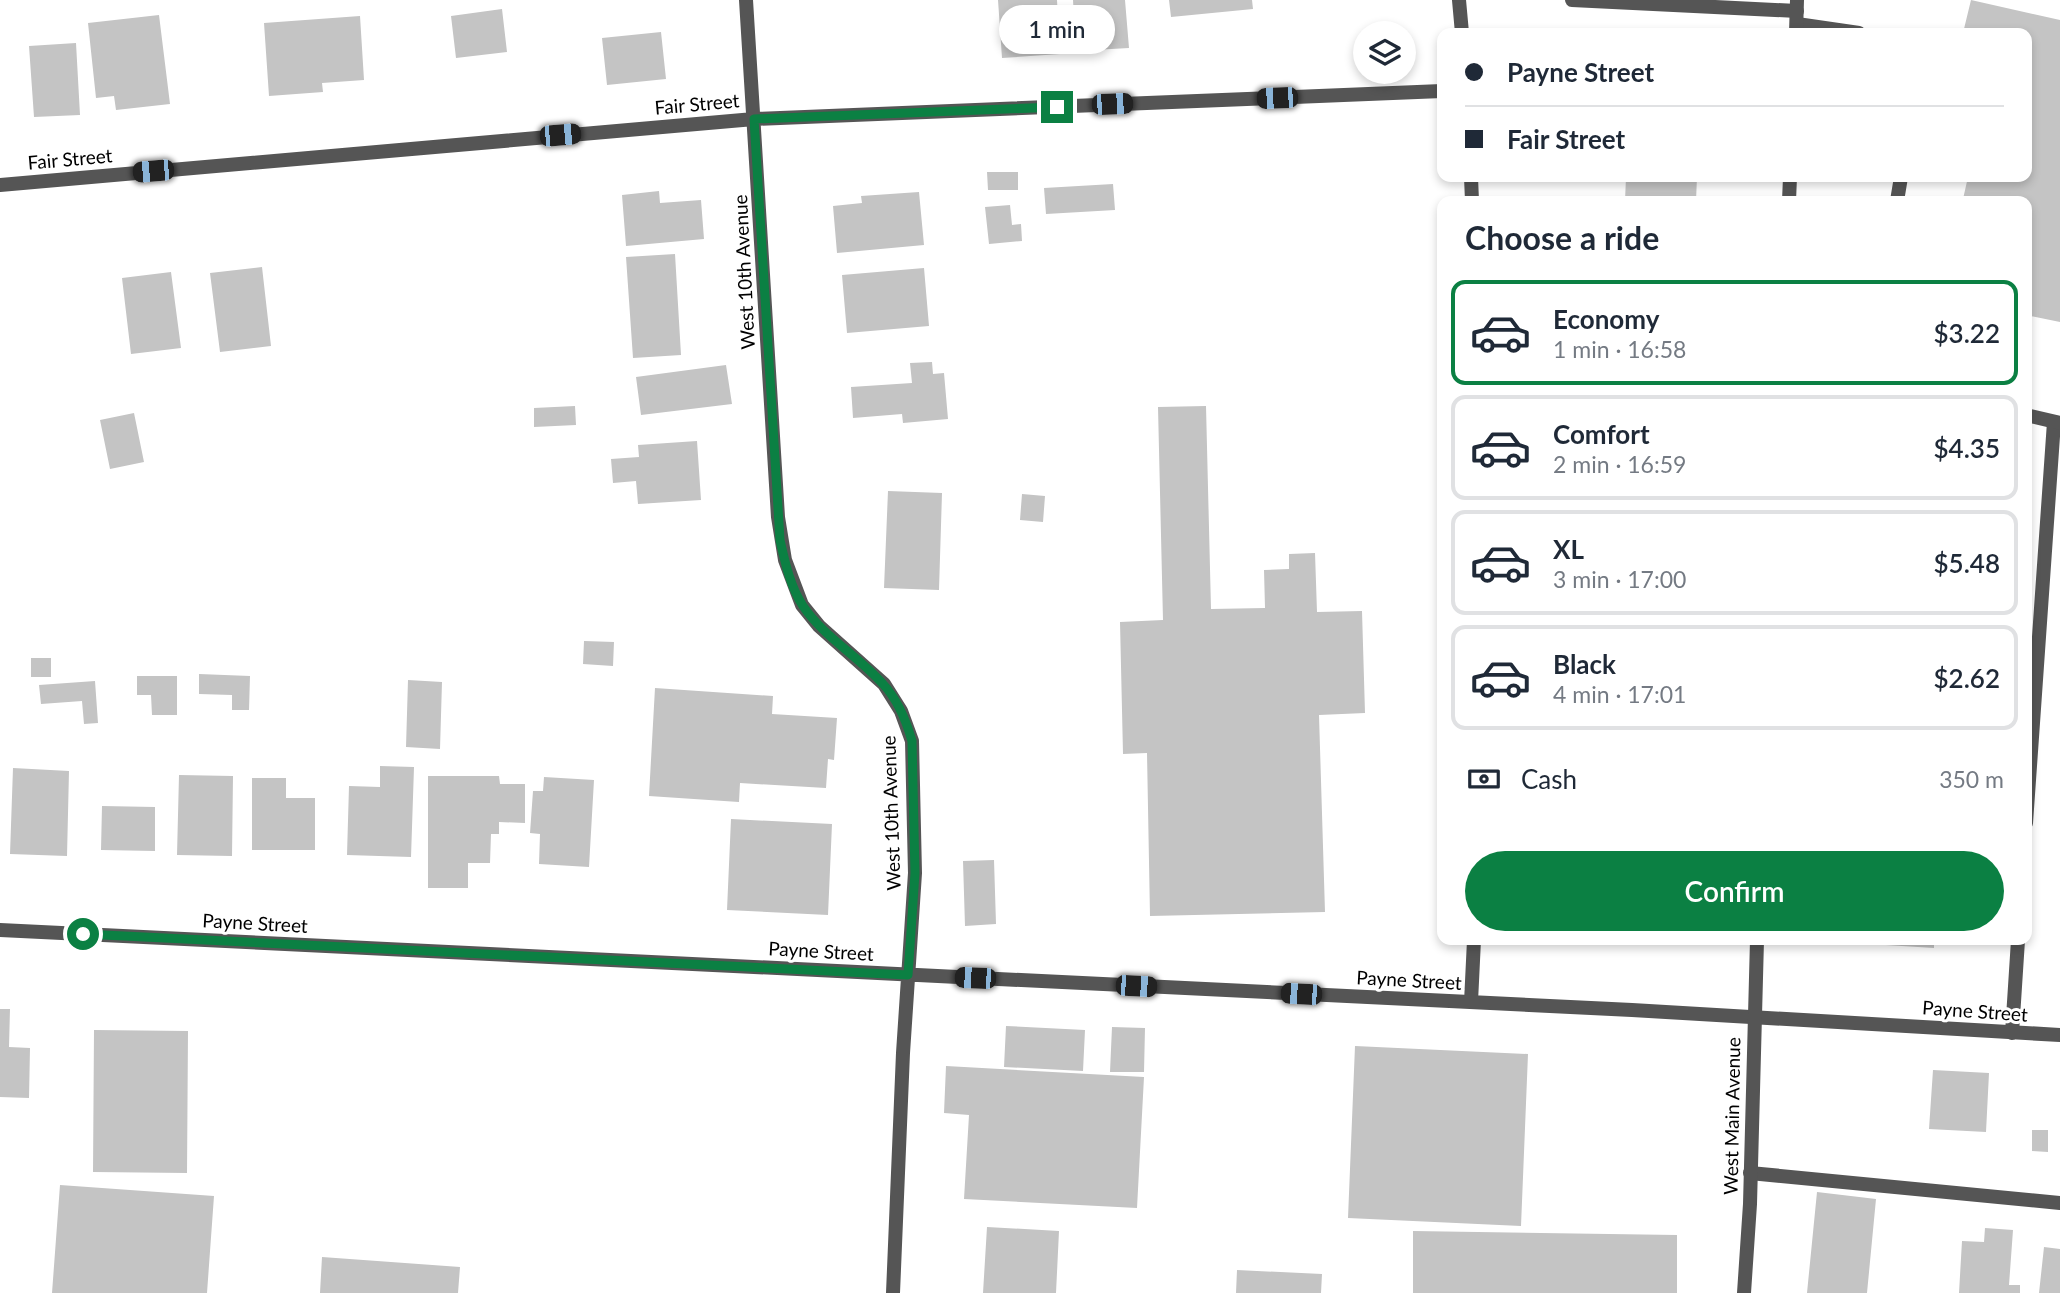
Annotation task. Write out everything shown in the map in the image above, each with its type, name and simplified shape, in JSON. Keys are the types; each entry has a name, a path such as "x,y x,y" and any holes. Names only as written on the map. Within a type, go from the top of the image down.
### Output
{"street":[{"name":"West 10th Avenue","path":"746,0 780,540 791,581 802,605 819,626 884,684 907,724 912,741 915,873 893,1293"},
{"path":"1459,0 1461,28"},
{"path":"1572,0 1797,17 1839,28"},
{"name":"Fair Street","path":"0,185 754,119 1437,91"},
{"path":"2032,417 2057,423 2032,746"},
{"name":"Payne Street","path":"0,930 1471,1002 2060,1035"},
{"path":"1471,1002 1474,945"},
{"name":"West Main Avenue","path":"1744,1293 1757,945"},
{"path":"2012,1033 2018,945"},
{"path":"1750,1173 2060,1203"}],"building":[{"path":"998,0 1057,0 1060,54 1002,58"},
{"path":"1073,0 1125,0 1129,48 1076,51"},
{"path":"1169,0 1252,0 1253,9 1171,17"},
{"path":"1971,0 2060,20 2060,322 2032,316 2032,196 1964,196 1967,182 2032,182 2032,28 1964,28"},
{"path":"502,9 507,52 456,58 451,16"},
{"path":"159,15 170,104 116,110 114,96 96,98 88,23"},
{"path":"360,16 364,80 322,83 323,92 269,96 264,23"},
{"path":"661,32 666,79 607,85 602,38"},
{"path":"76,43 80,115 34,117 29,46"},
{"path":"987,172 1018,172 1018,190 988,190"},
{"path":"1626,182 1697,182 1696,196 1625,196"},
{"path":"1113,184 1115,210 1046,214 1044,188"},
{"path":"659,191 660,203 701,200 704,239 626,246 622,195"},
{"path":"919,192 924,245 837,253 833,206 862,203 861,196"},
{"path":"1010,205 1012,225 1021,224 1022,241 989,244 985,207"},
{"path":"675,254 681,355 633,358 626,257"},
{"path":"262,267 271,346 220,352 210,273"},
{"path":"924,268 929,326 847,333 842,275"},
{"path":"171,272 181,348 131,354 122,278"},
{"path":"932,362 933,374 944,373 948,419 903,423 902,414 853,418 851,387 912,383 910,363"},
{"path":"726,365 732,404 641,415 636,377"},
{"path":"575,406 576,425 534,427 534,408"},
{"path":"1206,406 1211,609 1265,608 1264,570 1289,569 1289,554 1315,553 1317,612 1362,611 1365,713 1319,715 1325,912 1150,916 1147,753 1123,754 1120,622 1163,620 1158,407"},
{"path":"134,413 144,462 110,469 100,420"},
{"path":"697,441 701,500 638,504 636,481 613,483 611,459 639,457 638,445"},
{"path":"888,491 942,493 939,590 884,588"},
{"path":"1022,494 1045,496 1043,522 1020,520"},
{"path":"584,641 614,642 613,666 583,664"},
{"path":"31,658 51,658 51,677 31,677"},
{"path":"199,674 250,676 249,710 232,710 232,695 199,694"},
{"path":"137,676 177,676 177,715 152,715 151,695 137,695"},
{"path":"408,680 442,682 440,749 406,747"},
{"path":"95,681 98,723 84,724 82,701 41,704 39,685"},
{"path":"655,688 773,696 772,714 837,718 834,760 828,759 826,788 740,783 739,802 649,796"},
{"path":"380,766 414,767 411,857 347,855 349,786 380,787"},
{"path":"13,768 69,771 67,856 10,854"},
{"path":"179,775 233,776 232,856 177,855"},
{"path":"428,776 499,776 500,784 525,784 525,823 499,822 499,834 491,834 490,863 468,863 468,888 428,888"},
{"path":"544,777 594,780 589,867 539,864 540,834 530,833 533,791 543,791"},
{"path":"252,778 286,778 286,798 315,798 315,850 252,850"},
{"path":"102,806 155,807 155,851 101,850"},
{"path":"731,819 832,824 828,915 727,910"},
{"path":"994,860 996,924 965,926 963,861"},
{"path":"1886,945 1934,945 1934,948"},
{"path":"0,1009 10,1009 9,1047 30,1048 29,1098 0,1097"},
{"path":"1006,1026 1085,1030 1083,1071 1004,1067"},
{"path":"1112,1027 1145,1028 1144,1072 1110,1072"},
{"path":"94,1030 188,1031 187,1173 93,1172"},
{"path":"1355,1046 1528,1054 1521,1226 1348,1218"},
{"path":"946,1066 1144,1077 1137,1208 964,1199 969,1115 944,1113"},
{"path":"1933,1070 1989,1073 1986,1132 1929,1129"},
{"path":"2032,1130 2048,1130 2048,1152 2032,1151"},
{"path":"60,1185 214,1196 207,1293 52,1293"},
{"path":"1817,1192 1876,1199 1867,1293 1807,1293"},
{"path":"987,1227 1059,1231 1056,1293 983,1293"},
{"path":"1985,1228 2013,1230 2009,1285 2020,1285 2020,1293 1959,1293 1962,1241 1984,1242"},
{"path":"1413,1231 1677,1235 1677,1293 1413,1293"},
{"path":"2044,1247 2060,1249 2060,1293 2039,1293"},
{"path":"322,1257 460,1267 458,1293 320,1293"},
{"path":"1237,1270 1322,1274 1321,1293 1236,1293"}],"route":[{"path":"83,934 908,975 915,873 912,741 907,724 884,684 819,626 802,605 791,581 780,540 754,119 1057,107"}]}
